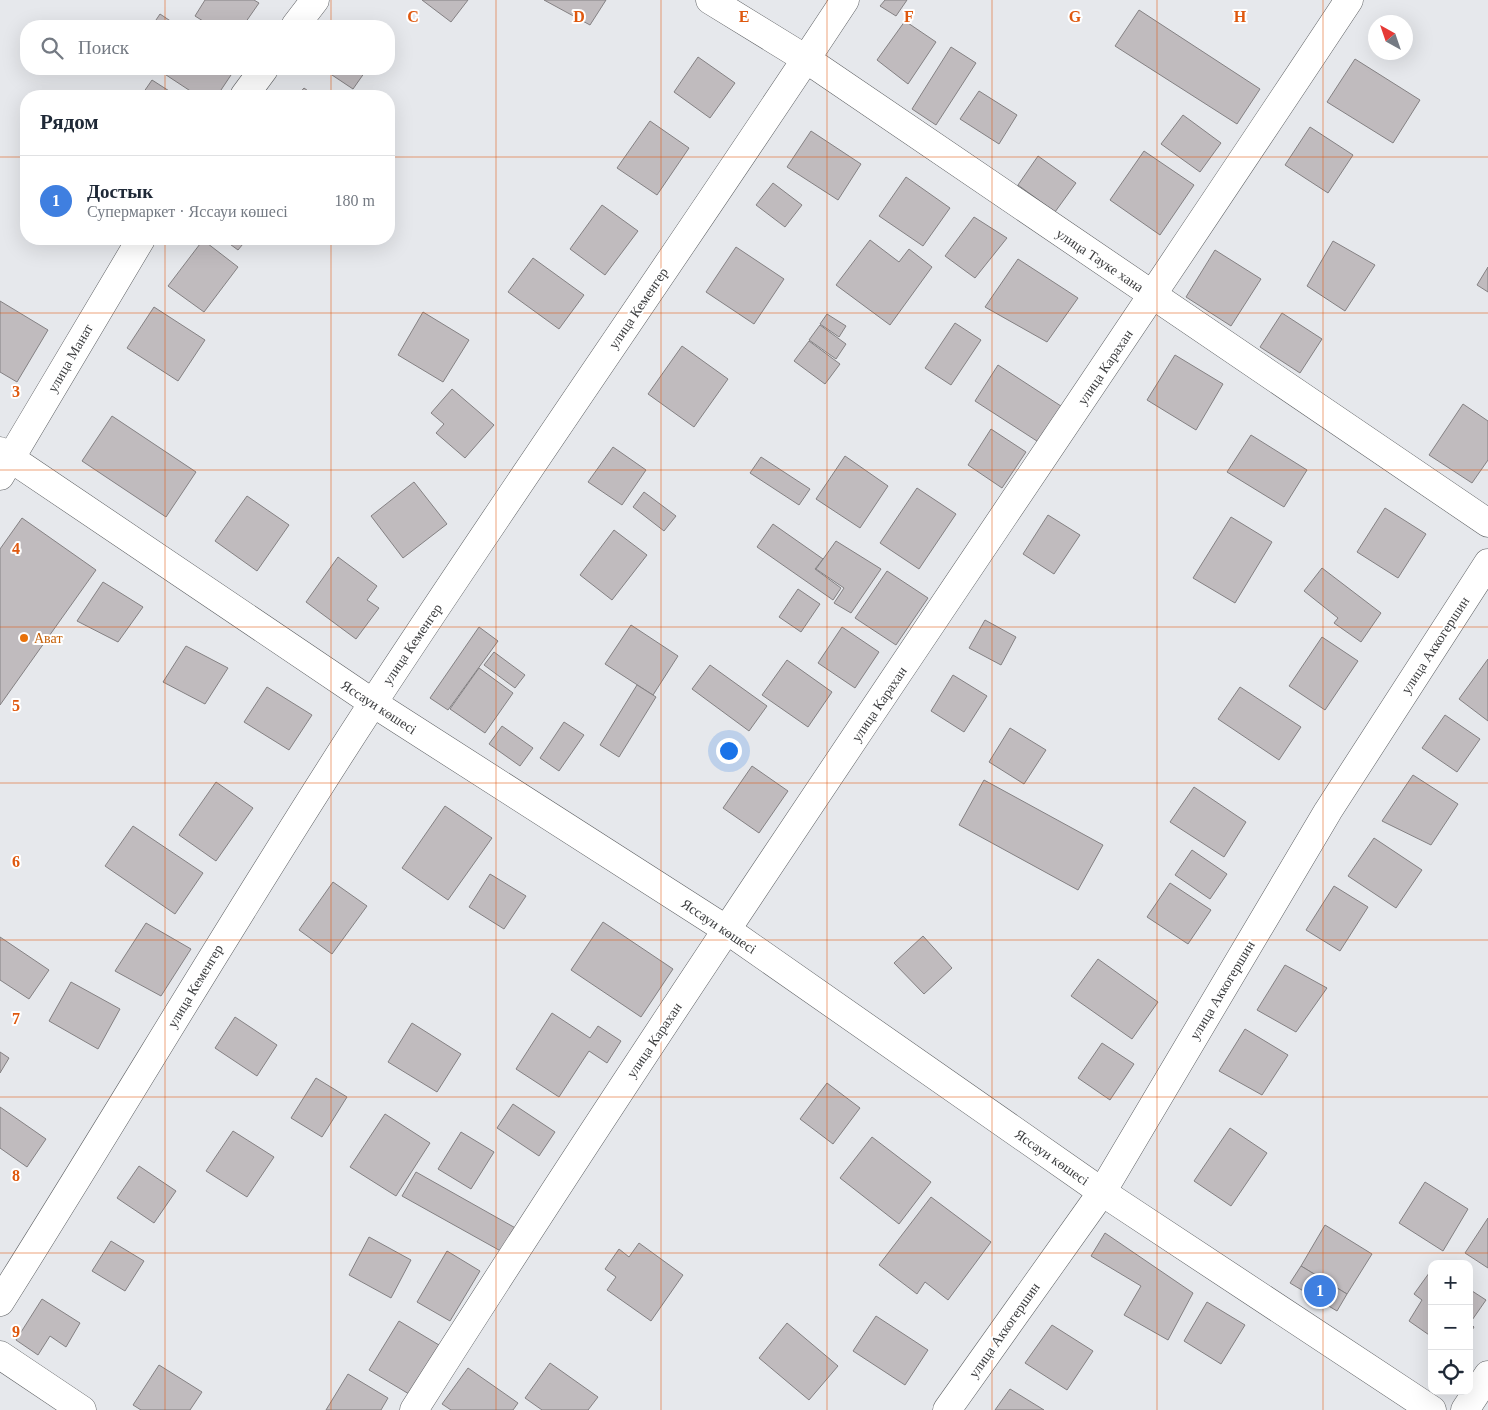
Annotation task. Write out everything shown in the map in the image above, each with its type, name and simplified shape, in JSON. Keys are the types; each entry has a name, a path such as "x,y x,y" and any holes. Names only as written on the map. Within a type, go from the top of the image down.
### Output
{"street":[{"path":"299,20 314,0"},
{"name":"улица Тауке хана","path":"710,0 806,60 1488,523"},
{"name":"улица Кеменгер","path":"0,1302 110,1127 269,863 373,703 845,0"},
{"name":"улица Карахан","path":"414,1410 538,1213 1153,296 1348,0"},
{"path":"248,90 260,75"},
{"name":"улица Манат","path":"4,462 136,245"},
{"name":"Яссауи көшесі","path":"4,462 373,703 727,930 1102,1192 1432,1410"},
{"name":"улица Аккогершин","path":"948,1410 1102,1192 1328,811 1488,563"},
{"path":"0,1355 82,1410"},
{"path":"1464,1410 1488,1375"}],"building":[{"path":"205,0 254,0 259,3 247,20 201,20 195,16"},
{"path":"422,0 468,0 451,22"},
{"path":"544,0 606,0 590,25"},
{"path":"885,0 907,0 896,16 880,6"},
{"path":"1139,10 1260,89 1237,124 1115,46"},
{"path":"160,14 169,20 156,20"},
{"path":"905,21 936,42 908,84 877,60"},
{"path":"951,47 976,63 936,125 912,109"},
{"path":"698,57 735,83 710,118 674,92"},
{"path":"1355,59 1420,100 1393,143 1327,102"},
{"path":"166,75 231,75 221,90 189,90"},
{"path":"332,75 363,75 353,89"},
{"path":"152,80 168,90 145,90"},
{"path":"979,91 1017,115 999,144 960,119"},
{"path":"1183,115 1221,143 1200,172 1161,144"},
{"path":"650,121 689,148 657,195 617,168"},
{"path":"1310,127 1353,155 1328,193 1285,165"},
{"path":"811,131 861,164 838,200 787,167"},
{"path":"1144,151 1194,185 1160,235 1110,200"},
{"path":"1038,156 1076,183 1055,212 1018,185"},
{"path":"906,177 950,208 923,246 879,216"},
{"path":"773,183 802,205 785,227 756,205"},
{"path":"602,205 638,231 605,275 570,249"},
{"path":"974,217 1007,238 975,278 945,256"},
{"path":"870,240 899,262 909,249 932,267 890,325 836,285"},
{"path":"1333,241 1375,265 1345,311 1307,286"},
{"path":"199,245 209,245 238,267 204,312 168,286"},
{"path":"231,245 242,245 238,250"},
{"path":"736,247 784,279 754,324 706,292"},
{"path":"1215,250 1261,279 1231,326 1186,297"},
{"path":"533,258 584,295 559,329 508,292"},
{"path":"1018,259 1078,298 1047,342 985,307"},
{"path":"1488,267 1488,292 1477,285"},
{"path":"0,301 48,330 17,382 0,372"},
{"path":"154,307 205,340 178,381 127,348"},
{"path":"423,312 469,340 443,382 398,355"},
{"path":"1282,313 1322,339 1300,373 1260,347"},
{"path":"827,314 846,326 839,337 820,324"},
{"path":"955,323 981,340 951,385 925,368"},
{"path":"820,325 846,344 836,359 809,340"},
{"path":"809,341 840,364 825,384 794,361"},
{"path":"682,346 728,379 694,427 648,394"},
{"path":"1175,355 1223,384 1196,430 1147,400"},
{"path":"998,365 1064,408 1040,443 975,401"},
{"path":"452,389 494,425 465,458 436,433 444,424 431,413"},
{"path":"1463,404 1488,421 1488,460 1472,483 1429,455"},
{"path":"112,416 196,472 166,517 82,461"},
{"path":"991,429 1026,452 1002,488 968,465"},
{"path":"1251,435 1307,470 1284,507 1227,472"},
{"path":"613,447 646,470 622,505 588,482"},
{"path":"845,456 888,486 860,528 816,499"},
{"path":"761,457 810,489 799,505 750,473"},
{"path":"414,482 447,524 403,558 371,516"},
{"path":"917,488 956,514 919,569 880,543"},
{"path":"644,492 676,516 664,531 633,507"},
{"path":"247,496 289,525 257,571 215,541"},
{"path":"1385,508 1426,534 1398,578 1357,552"},
{"path":"1048,515 1080,535 1054,574 1023,554"},
{"path":"1231,517 1272,542 1235,603 1193,578"},
{"name":"Ават","path":"22,518 96,570 0,705 0,549"},
{"path":"773,524 823,559 815,569 841,588 833,600 757,547"},
{"path":"614,530 647,555 612,600 580,575"},
{"path":"836,541 881,569 851,613 834,603 844,588 816,569"},
{"path":"338,557 377,586 367,600 379,608 356,639 306,602"},
{"path":"1322,568 1381,613 1361,642 1334,623 1338,618 1304,591"},
{"path":"887,571 928,598 896,645 855,618"},
{"path":"103,582 143,607 118,642 77,621"},
{"path":"798,589 820,604 801,632 779,617"},
{"path":"985,620 1016,637 1001,665 969,648"},
{"path":"631,625 678,656 653,695 605,664"},
{"path":"479,627 498,641 448,710 430,698"},
{"path":"842,627 879,652 855,688 818,663"},
{"path":"1322,637 1358,661 1325,710 1289,686"},
{"path":"186,646 228,668 205,704 163,682"},
{"path":"494,652 525,675 515,688 484,665"},
{"path":"1488,659 1488,721 1459,699"},
{"path":"787,660 832,692 808,727 762,695"},
{"path":"710,665 767,706 749,731 692,689"},
{"path":"479,668 513,693 485,733 450,709"},
{"path":"953,675 987,696 964,732 931,711"},
{"path":"637,685 656,697 619,757 600,745"},
{"path":"267,687 312,715 289,750 244,722"},
{"path":"1240,687 1301,727 1279,760 1218,719"},
{"path":"1445,715 1480,739 1457,772 1422,748"},
{"path":"564,722 584,735 559,771 540,758"},
{"path":"502,726 533,748 520,766 489,744"},
{"path":"1010,728 1046,750 1024,784 989,762"},
{"path":"752,766 788,791 759,833 723,808"},
{"path":"1413,775 1458,804 1431,845 1382,821"},
{"path":"984,780 1103,845 1078,890 959,825"},
{"path":"216,782 253,808 216,861 179,835"},
{"path":"1194,787 1246,822 1224,857 1170,822"},
{"path":"445,806 492,838 448,900 402,868"},
{"path":"133,826 203,873 175,914 105,866"},
{"path":"1374,838 1422,870 1396,908 1348,876"},
{"path":"1192,850 1227,874 1210,899 1175,875"},
{"path":"490,874 526,896 504,929 469,907"},
{"path":"333,882 367,906 332,954 299,930"},
{"path":"1170,883 1211,910 1188,944 1147,917"},
{"path":"1334,886 1368,907 1340,951 1306,930"},
{"path":"603,922 673,969 641,1017 571,970"},
{"path":"146,923 191,949 161,996 115,971"},
{"path":"923,936 952,968 924,994 894,963"},
{"path":"0,937 49,970 29,999 0,980"},
{"path":"1098,959 1158,1002 1132,1039 1071,996"},
{"path":"1285,965 1327,988 1296,1032 1257,1010"},
{"path":"71,982 120,1009 98,1049 49,1021"},
{"path":"552,1013 590,1038 598,1026 621,1041 607,1063 589,1051 559,1097 516,1069"},
{"path":"235,1017 277,1045 257,1076 215,1048"},
{"path":"412,1023 461,1054 437,1092 388,1062"},
{"path":"1245,1029 1288,1055 1262,1095 1219,1071"},
{"path":"1102,1043 1134,1064 1110,1100 1078,1078"},
{"path":"0,1052 9,1058 0,1073"},
{"path":"316,1078 347,1097 322,1137 291,1118"},
{"path":"827,1083 860,1108 833,1144 800,1119"},
{"path":"513,1104 555,1132 539,1156 497,1128"},
{"path":"0,1107 46,1139 27,1167 0,1148"},
{"path":"385,1114 430,1143 396,1196 350,1167"},
{"path":"1230,1128 1267,1153 1231,1206 1194,1181"},
{"path":"233,1131 274,1157 247,1197 206,1171"},
{"path":"461,1132 494,1152 471,1189 438,1169"},
{"path":"872,1137 931,1182 899,1224 840,1178"},
{"path":"139,1166 176,1191 154,1223 117,1198"},
{"path":"416,1172 519,1230 506,1254 402,1196"},
{"path":"1425,1182 1468,1209 1443,1251 1399,1223"},
{"path":"931,1197 991,1242 948,1300 925,1282 917,1294 879,1265"},
{"path":"1488,1218 1488,1268 1465,1253"},
{"path":"1325,1225 1372,1254 1347,1294 1301,1266"},
{"path":"1105,1233 1193,1293 1168,1340 1124,1315 1141,1286 1091,1256"},
{"path":"369,1237 411,1260 391,1298 349,1275"},
{"path":"111,1241 144,1261 125,1291 92,1271"},
{"path":"639,1243 683,1275 651,1321 607,1290 616,1277 605,1269 619,1249 629,1257"},
{"path":"447,1251 480,1271 450,1321 417,1302"},
{"path":"1301,1266 1347,1294 1337,1311 1290,1283"},
{"path":"1428,1275 1428,1334 1409,1321 1422,1300 1414,1294"},
{"path":"1473,1292 1486,1300 1473,1319"},
{"path":"42,1299 80,1323 66,1347 50,1336 38,1355 16,1340"},
{"path":"1207,1302 1245,1325 1221,1364 1184,1341"},
{"path":"876,1316 928,1350 905,1385 853,1351"},
{"path":"399,1321 439,1345 409,1394 369,1370"},
{"path":"787,1323 838,1366 809,1400 759,1358"},
{"path":"1052,1325 1093,1351 1067,1390 1025,1363"},
{"path":"550,1363 598,1397 588,1410 542,1410 525,1398"},
{"path":"159,1365 202,1392 190,1410 141,1410 133,1405"},
{"path":"468,1368 518,1403 513,1410 451,1410 442,1404"},
{"path":"348,1374 388,1398 381,1410 326,1410"},
{"path":"1010,1389 1044,1410 995,1410"}],"place":[{"name":"Ават","path":"24,638"},
{"name":"Достык","path":"1320,1291"}]}
